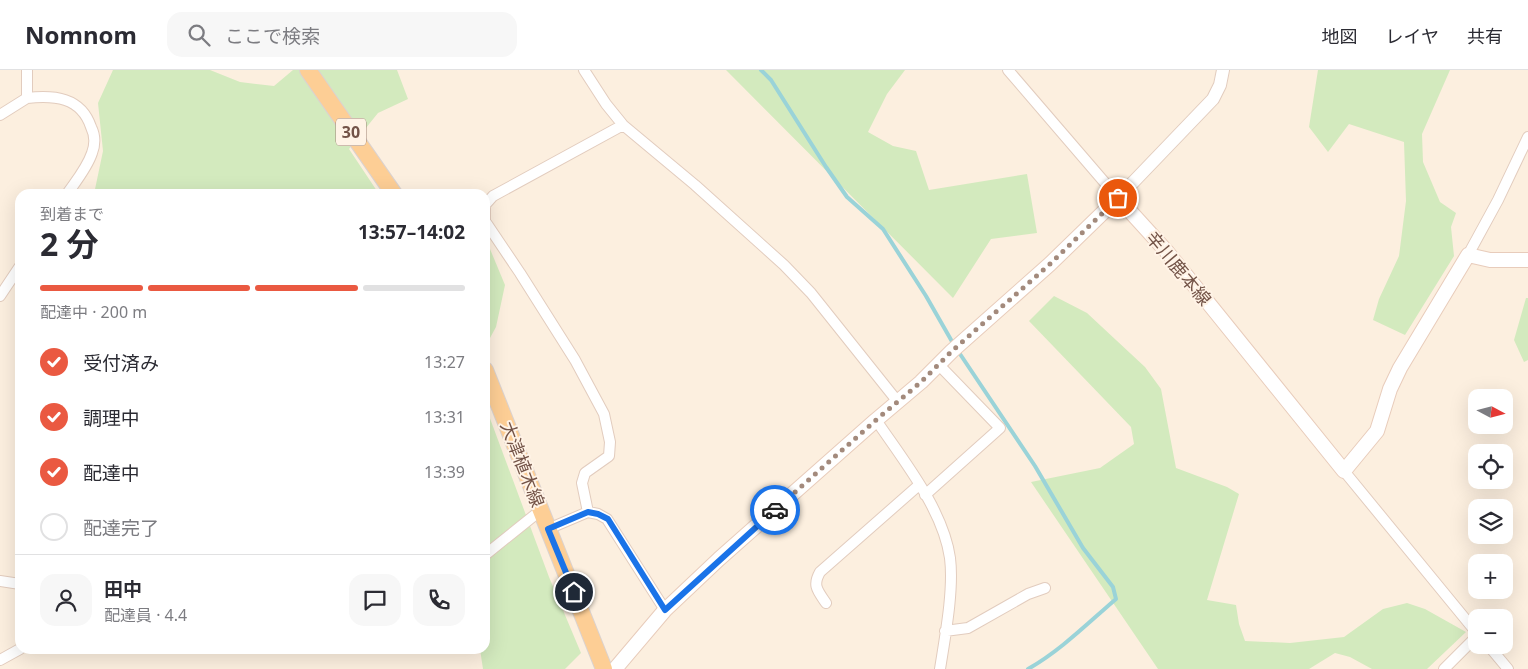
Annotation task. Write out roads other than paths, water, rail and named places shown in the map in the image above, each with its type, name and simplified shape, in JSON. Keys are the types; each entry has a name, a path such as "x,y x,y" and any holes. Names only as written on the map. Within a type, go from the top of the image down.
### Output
{"main road":[{"name":"30","path":"308,70 391,189"},
{"path":"615,669 665,610 719,559 939,365 952,351 1050,264 1118,198"},
{"name":"辛川鹿本線","path":"1118,198 1168,253 1344,471"},
{"path":"1344,471 1377,431 1390,389 1400,368 1468,255 1490,260 1528,260"},
{"name":"大津植木線","path":"490,382 604,669"}],"street":[{"path":"27,98 28,70"},
{"path":"584,70 606,104 623,125 695,185 784,265 817,301 898,402"},
{"path":"1008,70 1118,198 1214,99 1220,85 1223,70"},
{"path":"0,115 27,98 40,96 58,98 77,105 88,117 94,135 92,153 70,189"},
{"path":"490,199 623,125"},
{"path":"1468,255 1498,200 1528,137"},
{"path":"490,228 575,360 604,414 610,442 609,456 585,473 582,483 588,512"},
{"path":"0,296 15,274"},
{"path":"925,495 1000,428 939,365"},
{"path":"876,420 925,495 944,534 950,559 949,605 940,669"},
{"path":"1344,471 1468,622"},
{"path":"826,603 816,587 815,580 820,572 919,485"},
{"path":"490,551 541,510"},
{"path":"548,529 588,512 608,519 665,610"},
{"path":"0,581 15,583"},
{"path":"945,631 968,628 1028,594 1044,588"},
{"path":"1444,669 1468,645"},
{"path":"0,660 15,652"},
{"path":"1496,654 1508,669"}],"waterway":[{"path":"761,70 771,80 847,197 883,229 926,296 954,345"},
{"path":"958,351 1035,466 1083,548 1113,587 1116,599 1063,645 1028,669"}]}
